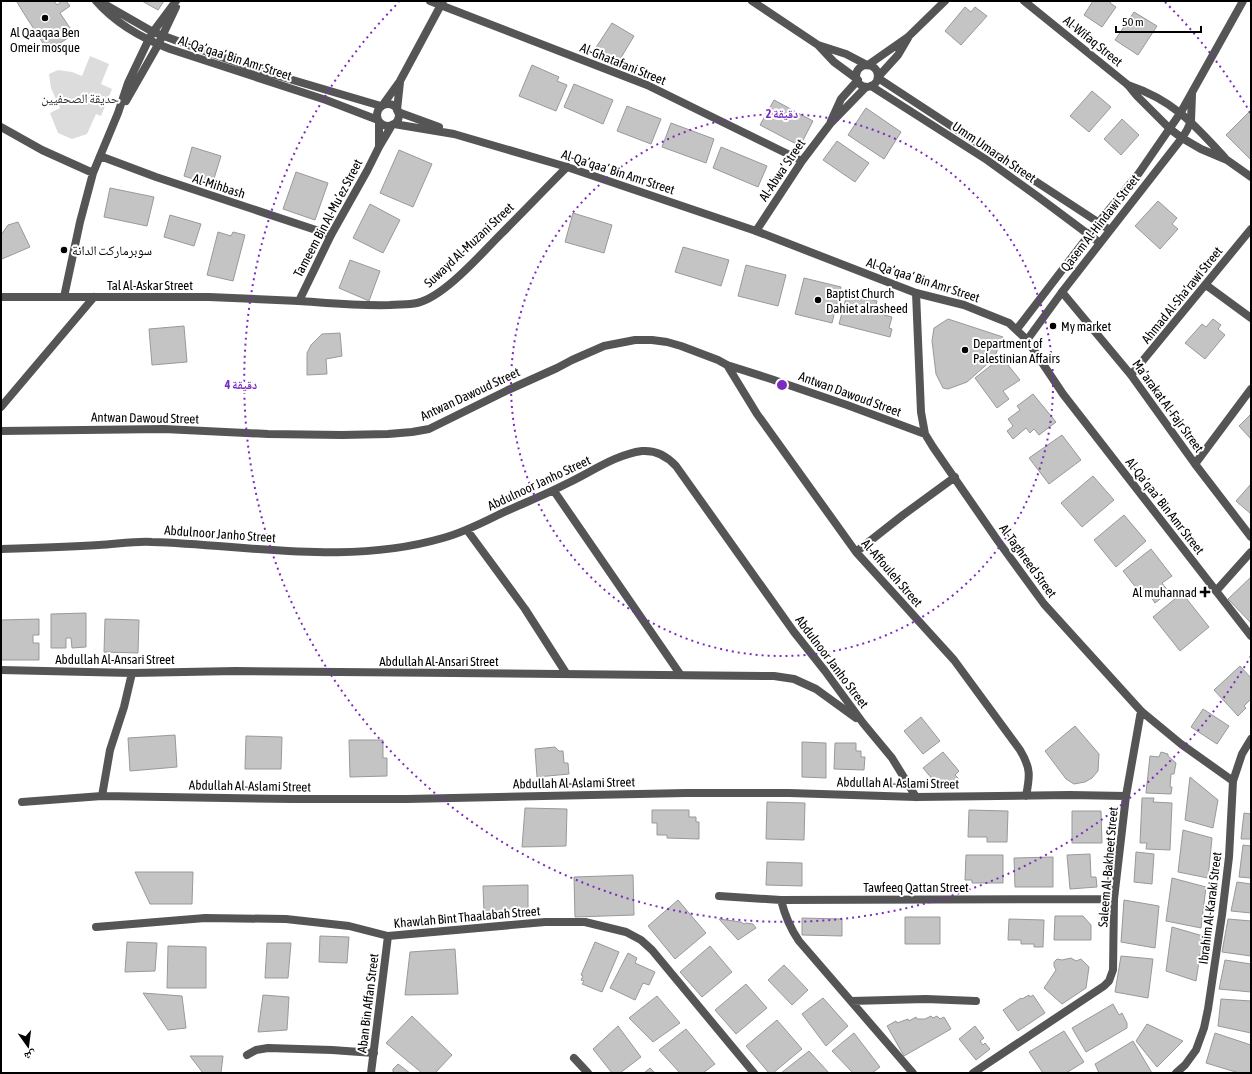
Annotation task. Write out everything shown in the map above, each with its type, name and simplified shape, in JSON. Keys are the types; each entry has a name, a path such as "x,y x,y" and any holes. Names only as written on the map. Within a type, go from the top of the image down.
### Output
{"street":[{"name":"Al-Qa’qaa’ Bin Amr Street","path":"96,1 107,14 123,26 148,41 326,100 378,121"},
{"name":"Al-Qa’qaa’ Bin Amr Street","path":"99,1 153,32 163,36 255,68 382,106"},
{"path":"118,113 163,36 178,1"},
{"path":"64,297 80,222 93,173 118,113 128,83 148,41 153,32 178,1"},
{"name":"Al-Ghatafani Street","path":"430,1 442,3 647,85 802,161"},
{"path":"752,1 818,44 846,54 874,67 877,71 878,77"},
{"path":"857,80 857,74 862,66 868,65 908,37 945,1"},
{"name":"Al-Wifaq Street","path":"1024,1 1128,85 1136,96 1170,129 1201,149 1227,160"},
{"name":"Qasem Al-Hindawi Street","path":"1017,329 1099,222 1139,173 1170,129 1192,93 1243,1"},
{"path":"400,81 398,116 393,124 382,125 378,121 378,110 400,81 442,3"},
{"path":"818,44 834,62 857,80 861,85 868,86 876,83 878,77 898,55 908,37"},
{"name":"Umm Umarah Street","path":"878,77 1110,230"},
{"name":"Al-Abwa’ Street","path":"830,124 841,99 857,80"},
{"name":"Al-Wifaq Street","path":"1128,85 1150,93 1180,112 1191,121 1227,160 1251,177"},
{"name":"Al-Abwa’ Street","path":"756,231 802,161 830,124 868,86"},
{"name":"Umm Umarah Street","path":"868,86 987,160 1100,243"},
{"path":"1191,121 1192,93"},
{"path":"382,106 391,105 398,111"},
{"name":"Al-Qa’qaa’ Bin Amr Street","path":"398,111 454,134 567,167 756,231 916,293 964,305 1009,323 1027,340 1063,394 1251,636"},
{"name":"Tameem Bin Al-Mu’ez Street","path":"378,121 379,147"},
{"name":"Qasem Al-Hindawi Street","path":"1027,340 1062,292 1182,138 1191,121"},
{"name":"Al-Qa’qaa’ Bin Amr Street","path":"393,124 454,134"},
{"name":"Tameem Bin Al-Mu’ez Street","path":"299,300 331,235 393,124"},
{"path":"1,127 42,150 93,173"},
{"path":"987,160 992,152"},
{"name":"Al-Mihbash","path":"100,156 156,177 331,235"},
{"name":"Suwayd Al-Muzani Street","path":"299,300 341,304 381,305 417,303 432,298 475,260 567,167"},
{"name":"Ahmad Al-Sha’rawi Street","path":"1131,375 1251,229"},
{"path":"1206,285 1251,318"},
{"name":"Ma’arakat Al-Fajr Street","path":"1062,292 1131,375 1251,537"},
{"name":"Al-Taghreed Street","path":"916,293 920,401 925,434 998,541 1044,604 1140,711 1181,744 1233,781"},
{"name":"Tal Al-Askar Street","path":"1,297 209,297 299,300"},
{"path":"1,407 94,297"},
{"name":"Antwan Dawoud Street","path":"1,430 156,429 268,434 388,434 429,429 508,390 604,346 635,340 667,342 718,360 726,365 840,402 925,434"},
{"name":"Al-Affouleh Street","path":"726,365 757,414 856,552 954,660 1020,750 1029,772 1026,796"},
{"path":"1196,464 1251,389"},
{"name":"Abdulnoor Janho Street","path":"1,549 149,541 286,551 345,553 409,546 467,530 554,491 623,456 642,451 655,451 669,458 676,466 794,632 863,723 892,758 916,797"},
{"path":"856,552 903,515 955,478"},
{"path":"554,491 680,674"},
{"path":"467,530 525,609 566,673"},
{"path":"1216,591 1251,552"},
{"name":"Abdullah Al-Ansari Street","path":"1,670 132,673 236,671 774,676 794,679 816,689 863,723"},
{"path":"102,796 110,750 124,707 132,673"},
{"name":"Saleem Al-Bakheet Street","path":"973,1073 1079,1004 1109,981 1112,970 1114,899 1126,796 1140,711"},
{"name":"Ibrahim Al-Karaki Street","path":"1176,1073 1185,1065 1196,1050 1204,1028 1222,916 1229,858 1233,781 1242,754 1251,739"},
{"name":"Abdullah Al-Aslami Street","path":"22,802 102,796 407,799 548,795 718,793 916,797 1070,795 1126,796"},
{"name":"Tawfeeq Qattan Street","path":"718,896 781,900 1114,899"},
{"path":"781,900 784,915 791,930 809,953 913,1073"},
{"name":"Khawlah Bint Thaalabah Street","path":"96,927 205,918 286,919 349,926 388,936 545,922 585,922 626,932 641,940 652,950 754,1073"},
{"name":"Aban Bin Affan Street","path":"372,1073 388,936"},
{"path":"851,1001 926,999 976,1001"},
{"path":"247,1055 256,1050 268,1048 374,1053"},
{"path":"574,1058 588,1073"}],"green space":[{"name":"حديقة الصحفيين","path":"90,56 109,64 101,84 112,89 101,116 96,114 87,134 72,139 58,133 50,113 60,108 51,88 49,74 58,70 72,72 82,76"}],"building":[{"name":"Al Qaaqaa Ben Omeir mosque","path":"54,1 57,5 62,1 66,1 70,6 60,13 74,34 48,51 17,2"},
{"path":"142,1 164,1 158,10"},
{"path":"1093,1 1111,1 1110,3 1116,7 1102,27 1084,15"},
{"path":"965,7 971,12 975,7 987,16 961,45 945,31"},
{"path":"1134,12 1157,26 1138,55 1115,40"},
{"path":"612,23 634,36 616,66 593,52"},
{"path":"532,65 559,77 557,81 567,85 556,111 519,96"},
{"path":"574,84 613,100 603,124 564,107"},
{"path":"1092,91 1111,107 1089,132 1070,116"},
{"path":"774,100 813,121 800,146 760,125"},
{"path":"627,106 661,119 651,144 617,131"},
{"path":"866,108 901,132 884,159 848,135"},
{"path":"1251,110 1251,160 1226,135"},
{"path":"1122,119 1139,135 1121,155 1104,139"},
{"path":"671,123 714,139 706,163 662,147"},
{"path":"837,141 869,163 855,182 823,160"},
{"path":"192,147 221,156 212,185 184,176"},
{"path":"721,147 767,166 758,187 713,168"},
{"path":"399,150 432,164 413,207 380,193"},
{"path":"296,172 328,183 315,220 283,209"},
{"path":"110,188 154,197 147,226 104,217"},
{"path":"1158,201 1177,218 1172,224 1178,229 1160,249 1135,226"},
{"path":"370,204 400,220 383,253 353,238"},
{"path":"573,213 612,225 604,253 565,242"},
{"path":"170,215 201,224 194,246 164,237"},
{"path":"18,222 30,247 2,259 1,235 8,225"},
{"path":"218,232 231,236 233,232 245,235 233,281 207,275"},
{"path":"683,247 729,260 721,286 675,272"},
{"path":"350,260 380,271 369,301 339,288"},
{"path":"746,265 786,275 778,306 738,296"},
{"name":"Baptist Church Dahiet alrasheed","path":"804,278 841,287 832,323 795,314"},
{"path":"847,294 877,301 875,309 885,311 884,315 892,317 889,328 892,329 890,337 839,324"},
{"name":"Department of Palestinian Affairs","path":"948,319 1003,337 994,358 967,382 948,389 943,388 936,374 932,341 934,328"},
{"path":"1213,319 1221,325 1218,329 1225,335 1205,359 1185,343 1202,324 1206,327"},
{"path":"184,326 187,362 152,365 149,329"},
{"path":"340,333 342,356 326,359 327,374 307,375 307,353 311,345 322,334"},
{"path":"999,359 1004,360 1020,380 1003,391 1009,399 997,408 975,378"},
{"path":"1033,394 1056,422 1039,435 1034,429 1030,433 1026,428 1013,439 1007,431 1013,426 1008,419 1020,410 1017,406"},
{"path":"1250,415 1251,416 1251,439 1239,426"},
{"path":"1062,435 1081,460 1049,484 1029,458"},
{"path":"1093,476 1114,500 1082,527 1061,503"},
{"path":"1251,484 1251,514 1236,501"},
{"path":"1124,515 1146,541 1116,567 1094,540"},
{"path":"1151,549 1172,576 1162,583 1169,592 1155,603 1149,594 1144,598 1123,571"},
{"path":"1251,577 1251,623 1228,599"},
{"path":"1182,593 1209,627 1180,651 1153,617"},
{"path":"86,613 86,647 72,648 71,638 66,638 66,648 51,648 51,614"},
{"path":"39,619 39,635 33,635 33,643 39,643 39,660 1,660 1,620"},
{"path":"105,619 139,620 138,653 104,652"},
{"path":"1240,666 1251,678 1251,699 1244,706 1246,708 1238,716 1214,690"},
{"path":"1203,709 1229,726 1217,744 1191,727"},
{"path":"921,717 940,741 923,754 904,731"},
{"path":"1075,726 1099,754 1098,771 1092,778 1085,782 1074,784 1066,779 1045,751"},
{"path":"175,735 177,767 130,771 128,738"},
{"path":"246,736 282,737 281,769 245,769"},
{"path":"349,740 383,740 383,758 387,758 387,776 350,777"},
{"path":"802,742 826,743 826,778 802,777"},
{"path":"835,743 856,743 856,751 861,751 861,757 865,757 864,770 834,769"},
{"path":"555,747 559,751 563,751 564,763 568,763 569,774 537,777 535,749"},
{"path":"943,752 959,771 955,775 959,779 953,784 950,780 946,784 937,778 934,781 923,768"},
{"path":"1161,752 1168,754 1168,756 1176,763 1174,774 1171,774 1171,794 1146,793 1150,756 1159,757"},
{"path":"1190,777 1218,800 1213,828 1185,820"},
{"path":"1142,798 1154,798 1153,802 1172,803 1170,850 1146,849 1147,843 1140,843"},
{"path":"767,802 805,803 804,840 766,839"},
{"path":"525,808 567,809 566,846 522,847"},
{"path":"652,810 689,810 689,817 696,817 696,822 699,822 699,839 667,838 667,835 657,835 657,823 652,823"},
{"path":"969,810 1008,811 1007,842 987,842 987,837 968,837"},
{"path":"1072,811 1101,811 1102,843 1072,843"},
{"path":"1244,813 1251,814 1251,839 1241,839"},
{"path":"1183,830 1212,838 1208,878 1178,872"},
{"path":"1243,845 1251,846 1251,878 1239,877"},
{"path":"1136,852 1154,854 1152,884 1134,882"},
{"path":"1090,854 1091,877 1096,877 1097,887 1070,889 1067,855"},
{"path":"966,855 1003,855 1003,883 972,883 972,880 965,880"},
{"path":"1053,857 1053,887 1015,887 1014,858"},
{"path":"767,862 802,863 802,886 766,885"},
{"path":"135,872 193,872 192,904 150,904"},
{"path":"633,875 634,915 575,917 574,877"},
{"path":"1172,878 1206,887 1201,928 1166,921"},
{"path":"1237,882 1251,884 1251,913 1231,911"},
{"path":"528,885 528,912 484,913 483,886"},
{"path":"678,900 706,933 675,959 648,926"},
{"path":"1124,900 1159,906 1155,948 1121,942"},
{"path":"1055,916 1083,916 1091,925 1091,940 1054,940"},
{"path":"905,917 940,917 940,944 905,944"},
{"path":"802,918 842,919 842,936 802,935"},
{"path":"719,919 741,922 744,924 753,924 756,928 738,940"},
{"path":"1009,919 1044,920 1043,947 1034,947 1034,944 1021,944 1021,940 1008,940"},
{"path":"1228,919 1251,921 1251,956 1222,952"},
{"path":"1172,927 1203,936 1196,981 1166,971"},
{"path":"320,936 349,937 347,963 319,962"},
{"path":"127,942 157,943 155,971 125,972"},
{"path":"595,942 619,952 602,992 582,984 584,981 581,980 583,976 581,975"},
{"path":"267,943 291,943 288,978 265,978"},
{"path":"168,946 206,947 206,988 167,988"},
{"path":"710,946 732,972 702,997 680,972"},
{"path":"455,949 458,994 405,995 410,952"},
{"path":"628,953 637,958 635,963 655,972 649,985 643,983 635,1000 610,988"},
{"path":"1121,956 1153,959 1148,998 1115,992"},
{"path":"1071,958 1076,961 1081,959 1089,967 1086,988 1062,1004 1044,988 1056,970 1054,962 1057,959 1062,960"},
{"path":"1225,960 1251,964 1251,992 1219,989"},
{"path":"784,965 808,990 792,1005 768,980"},
{"path":"746,984 767,1008 736,1034 715,1010"},
{"path":"143,993 182,996 186,1028 168,1030"},
{"path":"263,995 289,997 287,1030 258,1032"},
{"path":"1029,995 1030,997 1033,995 1045,1013 1018,1031 1003,1010 1021,998 1022,999"},
{"path":"657,996 680,1023 653,1042 629,1018"},
{"path":"823,998 848,1026 826,1046 802,1014"},
{"path":"1221,999 1251,1001 1251,1033 1218,1026"},
{"path":"1113,1004 1119,1015 1122,1013 1127,1023 1127,1028 1086,1052 1072,1028"},
{"path":"412,1016 452,1055 435,1073 422,1073 386,1043"},
{"path":"931,1016 933,1018 937,1016 940,1019 944,1017 951,1029 904,1056 887,1026 896,1021 897,1023 908,1019 909,1021 916,1017 917,1019 925,1019"},
{"path":"777,1020 802,1049 773,1073 769,1073 746,1046"},
{"path":"1147,1024 1183,1041 1157,1067 1136,1041"},
{"path":"618,1026 641,1057 620,1073 612,1073 593,1049"},
{"path":"975,1026 984,1038 980,1041 983,1045 985,1043 990,1049 976,1060 959,1039"},
{"path":"686,1029 715,1064 703,1073 680,1073 659,1050"},
{"path":"1064,1031 1084,1062 1066,1073 1043,1073 1029,1052"},
{"path":"854,1033 880,1067 872,1073 853,1073 832,1051"},
{"path":"1215,1033 1251,1045 1251,1073 1239,1073 1206,1063"},
{"path":"1133,1041 1152,1073 1099,1073 1095,1064"},
{"path":"809,1051 829,1073 781,1073"},
{"path":"190,1056 223,1056 221,1073 203,1073"},
{"path":"398,1064 410,1073 393,1073 393,1069"},
{"path":"650,1068 655,1073 644,1073"}],"place":[{"name":"Al Qaaqaa Ben Omeir mosque","path":"45,18"},
{"name":"سوبرماركت الدانة","path":"64,250"},
{"name":"Baptist Church Dahiet alrasheed","path":"818,300"},
{"name":"My market","path":"1053,326"},
{"name":"Department of Palestinian Affairs","path":"965,350"},
{"name":"Al muhannad","path":"1205,592"}]}
